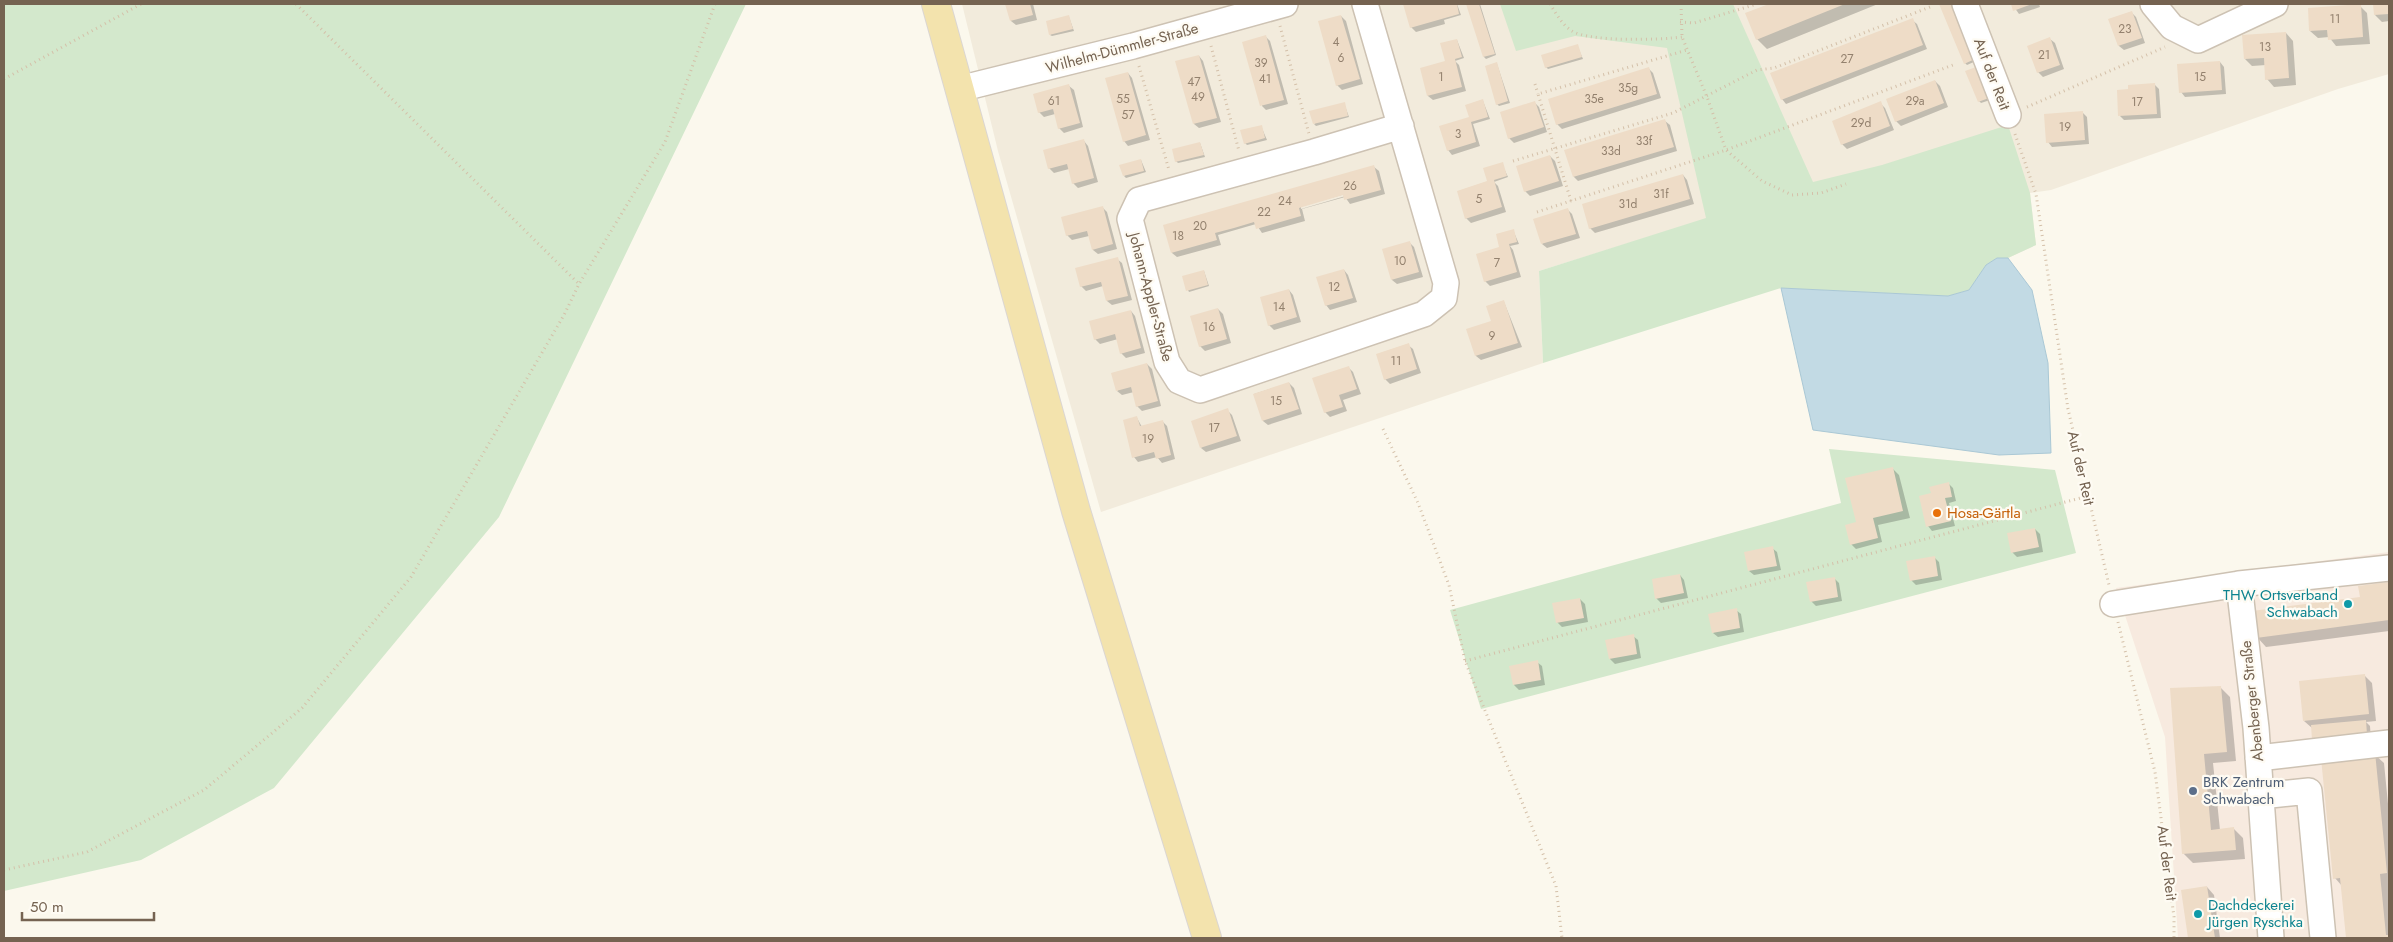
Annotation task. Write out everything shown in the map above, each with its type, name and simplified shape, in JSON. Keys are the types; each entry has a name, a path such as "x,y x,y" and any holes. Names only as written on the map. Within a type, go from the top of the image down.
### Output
{"main road":[{"path":"936,4 1076,511 1207,938"}],"street":[{"name":"Johann-Appler-Straße","path":"1365,4 1401,126 1446,283 1444,298 1424,314 1200,390 1179,381 1166,362 1130,219 1140,200 1245,172 1401,126"},
{"name":"Auf der Reit","path":"1965,4 2008,115"},
{"path":"2153,4 2172,27 2198,40 2275,4"},
{"name":"Wilhelm-Dümmler-Straße","path":"959,89 1134,46 1268,6"},
{"path":"2113,604 2240,584 2389,568"},
{"name":"Abenberger Straße","path":"2240,584 2258,758 2271,938"},
{"path":"2258,758 2389,743"},
{"path":"2305,753 2322,938"},
{"path":"2261,796 2309,791"}],"path":[{"path":"4,79 141,4"},
{"path":"296,4 579,284"},
{"path":"4,870 87,852 204,790 302,708 411,577 559,324 579,284 665,142 715,4"},
{"path":"1550,4 1560,19 1572,31 1588,37 1664,39 1682,36"},
{"path":"1681,4 1680,22 1682,36 1708,97 1726,150 1762,181 1792,194 1821,193 1846,184"},
{"path":"1680,22 1694,22 1757,4"},
{"path":"1268,6 1314,152"},
{"path":"1513,161 1673,113 1708,97 1757,70 1774,68 1930,7"},
{"path":"1206,26 1245,172"},
{"path":"1134,46 1175,191"},
{"path":"2008,115 2166,46"},
{"path":"1538,94 1687,50"},
{"path":"1537,212 1726,150 1953,65"},
{"path":"1535,84 1571,201"},
{"name":"Auf der Reit","path":"2008,115 2036,194 2068,409 2113,604 2155,772 2174,917 2174,938"},
{"path":"1383,429 1418,503 1449,585 1465,661 1556,886 1562,938"},
{"path":"1465,661 2088,496"}],"shaded area":[{"path":"962,4 2389,4 2389,74 2338,89 2051,190 2030,193 2036,245 2008,258 1706,219 1539,271 1543,363 1101,512 998,151"},
{"path":"2389,552 2389,938 2178,938 2165,737 2116,588"}],"green space":[{"path":"4,4 746,4 499,517 274,788 141,860 4,891"},
{"path":"1500,4 1733,4 1813,182 1882,165 2008,125 2030,193 2036,245 2008,258 1997,258 1986,265 1969,290 1948,296 1781,288 1543,363 1539,271 1706,218 1667,48 1575,36 1516,51"},
{"path":"1829,449 2055,470 2076,553 1481,709 1450,610 1841,503"}],"water":[{"path":"1997,258 2008,258 2032,290 2048,363 2051,453 1999,455 1813,430 1781,288 1948,296 1969,290 1986,265"}],"building":[{"path":"1005,4 1030,4 1033,15 1010,21"},
{"path":"1403,4 1457,4 1459,14 1410,28"},
{"path":"1466,4 1479,4 1495,54 1483,57"},
{"path":"1769,4 1845,4 1756,40 1745,13"},
{"path":"1939,4 1952,4 1975,59 1964,64"},
{"path":"2011,4 2032,4 2013,11"},
{"path":"2361,4 2363,37 2328,40 2327,30 2309,31 2308,8"},
{"path":"2373,4 2389,4 2389,14 2374,15"},
{"path":"2132,11 2142,38 2118,46 2108,19"},
{"path":"1069,15 1073,29 1049,35 1046,21"},
{"path":"1341,15 1360,79 1336,86 1318,21"},
{"path":"1913,18 1923,45 1781,100 1770,73"},
{"path":"2286,32 2289,78 2265,80 2264,58 2244,59 2242,35"},
{"path":"1266,35 1284,100 1260,106 1242,42"},
{"path":"2050,37 2060,65 2037,73 2027,46"},
{"path":"1457,39 1462,57 1455,59 1462,87 1427,96 1420,68 1445,61 1440,43"},
{"path":"1578,44 1582,57 1545,68 1541,55"},
{"path":"1199,55 1217,118 1193,124 1175,61"},
{"path":"2220,61 2222,90 2179,93 2177,64"},
{"path":"1497,62 1508,101 1496,105 1485,66"},
{"path":"1649,67 1657,94 1556,125 1548,99"},
{"path":"1976,67 1989,98 1978,102 1965,71"},
{"path":"1128,72 1146,135 1123,142 1105,78"},
{"path":"1935,80 1944,103 1895,122 1886,99"},
{"path":"2155,83 2157,114 2118,116 2117,90 2128,89 2128,85"},
{"path":"1069,84 1080,123 1058,129 1053,109 1038,113 1033,94"},
{"path":"1483,99 1488,117 1471,122 1476,142 1447,151 1439,126 1469,117 1465,105"},
{"path":"1535,101 1544,127 1508,139 1500,112"},
{"path":"1881,101 1890,126 1841,145 1832,121"},
{"path":"1345,102 1348,116 1313,124 1309,111"},
{"path":"2083,111 2085,140 2046,143 2044,114"},
{"path":"1665,119 1674,147 1573,177 1564,150"},
{"path":"1262,125 1265,138 1244,144 1240,130"},
{"path":"1084,139 1094,178 1072,184 1067,164 1048,169 1043,150"},
{"path":"1200,142 1204,155 1175,162 1172,149"},
{"path":"1550,155 1559,181 1524,192 1516,166"},
{"path":"1141,159 1144,171 1123,176 1119,165"},
{"path":"1503,162 1507,176 1494,180 1502,207 1465,219 1457,191 1487,181 1483,168"},
{"path":"1374,165 1381,190 1344,200 1343,195 1299,208 1301,216 1256,229 1254,222 1215,233 1217,240 1171,253 1163,225"},
{"path":"1683,174 1690,199 1589,229 1582,204"},
{"path":"1103,206 1113,244 1092,250 1087,231 1066,236 1061,217"},
{"path":"1568,208 1576,234 1541,244 1533,219"},
{"path":"1514,229 1517,242 1509,244 1517,272 1484,282 1476,254 1499,247 1496,234"},
{"path":"1410,241 1419,272 1391,280 1382,249"},
{"path":"1118,257 1128,296 1106,301 1101,282 1080,287 1075,268"},
{"path":"1344,269 1353,298 1325,306 1316,277"},
{"path":"1204,270 1208,285 1186,291 1182,276"},
{"path":"1289,289 1297,317 1268,326 1260,297"},
{"path":"1504,300 1518,343 1475,356 1466,329 1491,321 1486,306"},
{"path":"1218,308 1227,339 1199,347 1190,316"},
{"path":"1131,310 1141,348 1120,354 1115,334 1094,340 1089,321"},
{"path":"1409,343 1417,369 1384,380 1376,354"},
{"path":"1147,363 1158,401 1136,407 1131,387 1116,391 1111,373"},
{"path":"1349,366 1357,389 1339,395 1343,407 1324,413 1312,378"},
{"path":"1289,382 1299,409 1262,421 1253,394"},
{"path":"1228,408 1237,436 1200,448 1191,421"},
{"path":"1137,416 1140,426 1163,420 1171,455 1156,459 1154,452 1132,458 1123,420"},
{"path":"1893,467 1903,511 1873,518 1878,538 1850,545 1845,525 1856,522 1845,478"},
{"path":"1949,482 1952,497 1945,498 1951,521 1926,527 1919,496 1931,493 1929,487"},
{"path":"2035,528 2039,547 2011,553 2007,533"},
{"path":"1773,546 1777,566 1748,571 1744,552"},
{"path":"1935,556 1938,576 1910,581 1906,561"},
{"path":"1680,574 1684,593 1655,599 1652,579"},
{"path":"1835,577 1838,597 1810,602 1806,582"},
{"name":"THW Ortsverband Schwabach","path":"2389,582 2389,620 2256,638 2252,611 2360,597 2358,586"},
{"path":"1580,598 1584,618 1556,623 1552,603"},
{"path":"1737,608 1740,628 1712,633 1708,614"},
{"path":"1634,634 1637,654 1609,659 1605,640"},
{"path":"1538,660 1541,680 1513,685 1509,666"},
{"path":"2365,674 2369,714 2303,721 2299,681"},
{"name":"BRK Zentrum Schwabach","path":"2221,686 2227,752 2204,754 2211,830 2234,827 2236,850 2182,854 2170,688"},
{"path":"2366,720 2367,735 2312,740 2311,725"},
{"path":"2375,752 2387,873 2380,874 2386,935 2389,935 2389,938 2346,938 2340,878 2333,879 2321,758"},
{"name":"Dachdeckerei Jürgen Ryschka","path":"2207,886 2215,938 2188,938 2181,890"}],"place":[{"name":"Hosa-Gärtla","path":"1937,513"},
{"name":"THW Ortsverband Schwabach","path":"2348,604"},
{"name":"BRK Zentrum Schwabach","path":"2193,791"},
{"name":"Dachdeckerei Jürgen Ryschka","path":"2198,914"}]}
